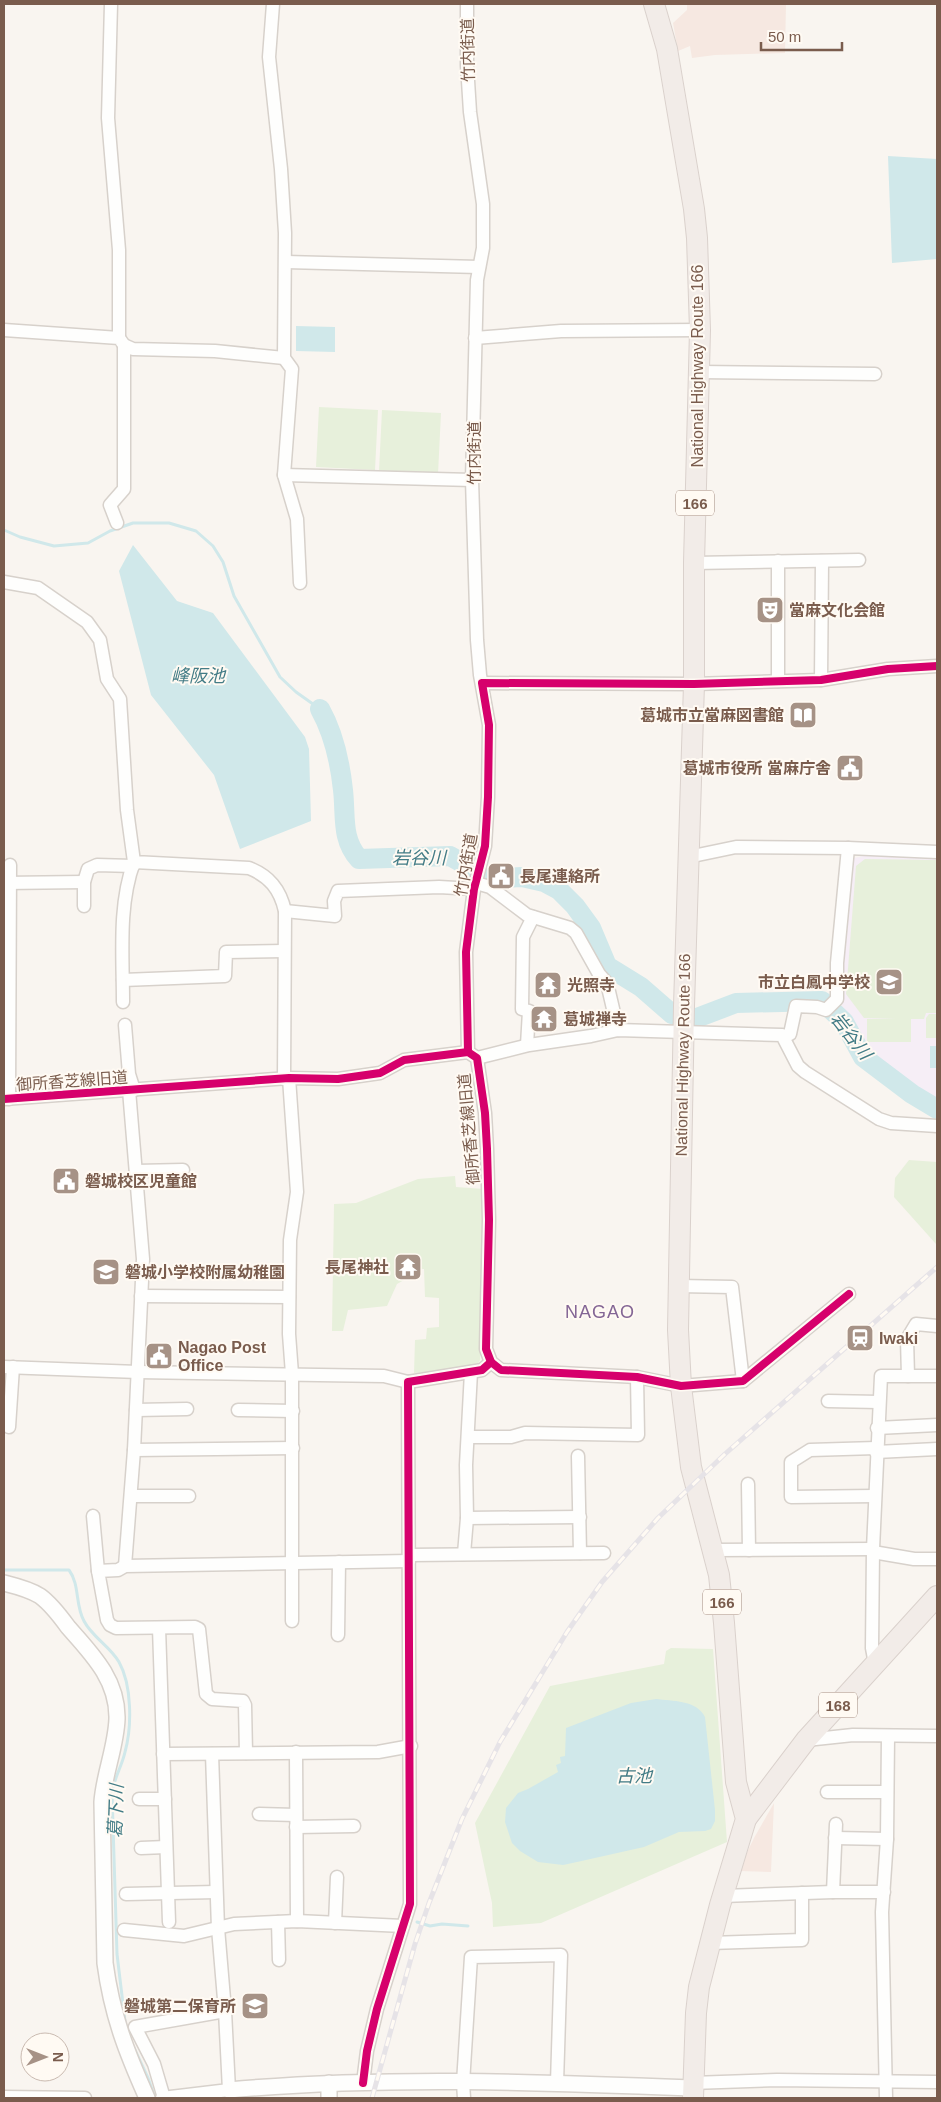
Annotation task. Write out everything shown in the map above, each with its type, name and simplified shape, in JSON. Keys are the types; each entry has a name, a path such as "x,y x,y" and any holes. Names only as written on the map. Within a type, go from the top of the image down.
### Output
{"highway":[{"name":"National Highway Route 166","path":"654,4 667,49 694,209 697,238 700,330 694,563 694,684 683,1032 678,1330 681,1386 691,1467 713,1550 724,1623 736,1782 746,1819"},
{"name":"168","path":"746,1819 806,1740 937,1596"},
{"path":"692,2090 699,1987 710,1942 746,1819"}],"street":[{"path":"111,4 108,118 120,250 124,489 110,505 117,523"},
{"path":"274,4 269,57 282,169 286,262 284,358 292,369 284,475 297,519 300,583"},
{"name":"竹内街道","path":"467,4 467,65 470,112 484,204 483,248 477,280 472,480 477,640 489,725 485,846 476,882 466,952 472,1055"},
{"path":"286,262 479,267"},
{"path":"4,330 122,342 133,349 215,351 284,358"},
{"path":"475,338 561,331 700,330"},
{"path":"700,372 875,374"},
{"path":"284,475 472,480"},
{"path":"694,563 859,560"},
{"path":"778,561 778,681"},
{"path":"822,561 822,680"},
{"path":"4,582 38,588 87,622 100,640 107,679 120,699 127,810 134,864 127,881 124,923 123,1002"},
{"path":"482,683 694,684 822,680 888,669 937,666"},
{"path":"688,857 736,847 848,848 937,852"},
{"path":"784,1037 790,1034 796,1006 817,1006 826,1010 838,998 838,964 848,848"},
{"path":"84,906 84,882 88,870 97,865 134,864 249,868 274,884 282,897 284,911 287,1079 297,1192 290,1240 289,1297 293,1411 292,1621"},
{"path":"6,1099 7,883 10,865"},
{"path":"7,883 84,882"},
{"path":"284,911 335,916 334,900 338,891 439,887 476,882 490,887 522,912 570,928 576,933 599,974 607,983 618,1030"},
{"path":"527,1046 529,1010 522,1009 523,937 533,916"},
{"path":"123,980 226,976 226,952 284,951"},
{"path":"125,1025 143,1247 134,1450 125,1566"},
{"path":"472,1055 618,1030 782,1035 798,1066 878,1119 891,1123 937,1126"},
{"name":"御所香芝線旧道","path":"6,1099 287,1079 338,1079 380,1073 404,1060 472,1055 485,1114 489,1220 486,1350 491,1362"},
{"path":"136,1170 183,1170"},
{"path":"679,1286 732,1287 744,1381"},
{"path":"9,1427 8,1367 138,1372 384,1376 408,1382 482,1370 491,1362 501,1370 637,1377 681,1386 744,1381 849,1294"},
{"path":"141,1296 289,1297"},
{"path":"908,1376 907,1339 916,1324 937,1326"},
{"path":"464,1554 467,1518 466,1465 470,1372"},
{"path":"875,1664 872,1648 873,1550 877,1428 881,1376 937,1376"},
{"path":"468,1437 511,1437 524,1433 638,1435 637,1377"},
{"path":"363,2083 367,2051 377,2009 410,1904 411,1746 408,1382"},
{"path":"828,1401 879,1402"},
{"path":"136,1410 188,1410"},
{"path":"238,1410 293,1411"},
{"path":"877,1428 937,1426"},
{"path":"134,1450 293,1448"},
{"path":"875,1496 791,1497 791,1462 810,1450 937,1449"},
{"path":"578,1456 580,1553"},
{"path":"748,1484 749,1550"},
{"path":"131,1496 189,1496"},
{"path":"93,1516 98,1571 107,1620 110,1625 116,1628 195,1627 200,1629 206,1694 212,1699 243,1701 245,1705 246,1753"},
{"path":"467,1518 580,1518"},
{"path":"713,1550 873,1550 914,1559 937,1559"},
{"path":"98,1571 118,1570 125,1566 339,1562 464,1554 604,1552"},
{"path":"338,1635 339,1562"},
{"path":"4,1584 28,1590 40,1596 50,1605 97,1660 107,1675 113,1690 117,1719 115,1736 103,1785 102,1802 104,1963 120,2036 147,2098"},
{"path":"159,1628 169,1922"},
{"path":"806,1740 853,1736 937,1736"},
{"path":"886,2098 884,1892 887,1840 888,1736"},
{"path":"163,1754 378,1752 411,1746"},
{"path":"296,1752 297,1921"},
{"path":"212,1754 216,1892 225,2011 228,2090"},
{"path":"827,1792 887,1792"},
{"path":"139,1800 165,1799"},
{"path":"259,1814 296,1821 354,1826"},
{"path":"833,1892 836,1824"},
{"path":"835,1838 887,1840"},
{"path":"141,1848 166,1848"},
{"path":"335,1923 337,1877"},
{"path":"126,1894 216,1892"},
{"path":"723,1896 884,1892"},
{"path":"710,1942 802,1940 802,1893"},
{"path":"124,1930 184,1936 234,1924 297,1921 404,1926"},
{"path":"278,1922 279,1960"},
{"path":"464,2091 471,1957 561,1955 557,2083"},
{"path":"225,2011 135,2027 154,2064 163,2098 228,2090 329,2091 363,2083 464,2091 557,2083 692,2090 777,2080 937,2082"},
{"path":"4,2097 85,2098"}],"shaded area":[{"path":"687,4 786,4 785,53 715,55 692,58 690,46 678,51 673,23 687,10"},
{"name":"市立白鳳中学校","path":"864,856 937,857 937,1106 870,1059 842,1008 841,955 850,859"},
{"path":"774,1803 771,1872 738,1871 754,1838"}],"green space":[{"path":"319,407 378,410 375,470 316,467"},
{"path":"382,410 441,413 438,474 379,471"},
{"name":"市立白鳳中学校","path":"865,859 937,860 937,1013 926,1013 924,1019 911,1019 911,1042 867,1042 867,1019 896,1019 864,1018 846,994 856,866"},
{"path":"929,1014 937,1014 937,1038 926,1038 926,1018"},
{"path":"909,1160 937,1162 936,1244 894,1197 895,1178"},
{"name":"長尾神社","path":"455,1176 456,1187 484,1189 480,1360 476,1368 414,1373 415,1340 426,1339 427,1328 439,1327 439,1298 425,1297 424,1269 404,1268 404,1280 397,1284 387,1306 348,1310 343,1331 332,1331 334,1204 356,1203 418,1179"},
{"path":"671,1648 713,1649 727,1842 541,1923 493,1927 492,1903 475,1823 550,1686 664,1664 666,1651"}],"water":[{"path":"888,156 937,159 937,259 892,263"},
{"path":"296,326 335,327 335,352 296,351"},
{"name":"峰阪池","path":"133,545 177,601 213,613 305,737 309,749 311,821 240,849 214,775 151,695 119,571"},
{"path":"930,1046 937,1046 937,1068 930,1068"},
{"name":"古池","path":"656,1699 690,1704 701,1711 705,1717 715,1810 715,1821 711,1829 679,1832 644,1847 563,1865 538,1862 520,1851 512,1843 505,1822 506,1808 518,1793 558,1772 556,1765 561,1763 560,1757 565,1756 566,1728 631,1703"}],"waterway":[{"name":"岩谷川","path":"4,530 20,537 54,546 88,543 110,531 133,523 169,523 196,531 213,546 223,562 234,596 280,677 296,692 320,709"},
{"name":"岩谷川","path":"320,709 333,738 338,759 349,843 359,859 450,856 466,865 473,878 522,877 544,882 559,890 575,906 591,928 607,966 641,987 672,1014 694,1019 736,1003 822,1001 844,1022 863,1057 912,1094 937,1109"},
{"name":"葛下川","path":"4,1570 69,1570 75,1582 79,1608 87,1627 115,1656 123,1671 126,1682 130,1706 129,1731 124,1757 114,1782 112,1793 117,1954 125,2021"},
{"path":"417,1922 430,1926 442,1924 468,1926"},
{"name":"葛下川","path":"134,2048 155,2098"}],"railway":[{"path":"372,2098 415,1944 462,1819 500,1742 567,1632 602,1582 658,1518 725,1454 937,1267"}],"cycle path":[{"path":"468,1052 466,952 474,889 485,846 488,797 489,725 482,683 694,684 821,680 888,669 937,666"},
{"path":"4,1099 289,1078 338,1079 380,1073 404,1060 468,1052 477,1058 485,1113 489,1220 486,1349 491,1362 501,1370 637,1377 681,1386 743,1381 849,1294"},
{"path":"363,2083 367,2051 377,2009 410,1904 408,1382 482,1370 491,1362"}],"place":[{"name":"當麻文化会館","path":"770,610"},
{"name":"葛城市立當麻図書館","path":"803,715"},
{"name":"葛城市役所 當麻庁舎","path":"850,768"},
{"name":"長尾連絡所","path":"501,876"},
{"name":"市立白鳳中学校","path":"889,982"},
{"name":"光照寺","path":"548,985"},
{"name":"葛城禅寺","path":"544,1019"},
{"name":"磐城校区児童館","path":"66,1181"},
{"name":"長尾神社","path":"408,1267"},
{"name":"磐城小学校附属幼稚園","path":"106,1272"},
{"name":"Iwaki","path":"860,1338"},
{"name":"Nagao Post Office","path":"159,1356"},
{"name":"磐城第二保育所","path":"255,2006"}],"district":[{"name":"NAGAO","path":"600,1312"}]}
